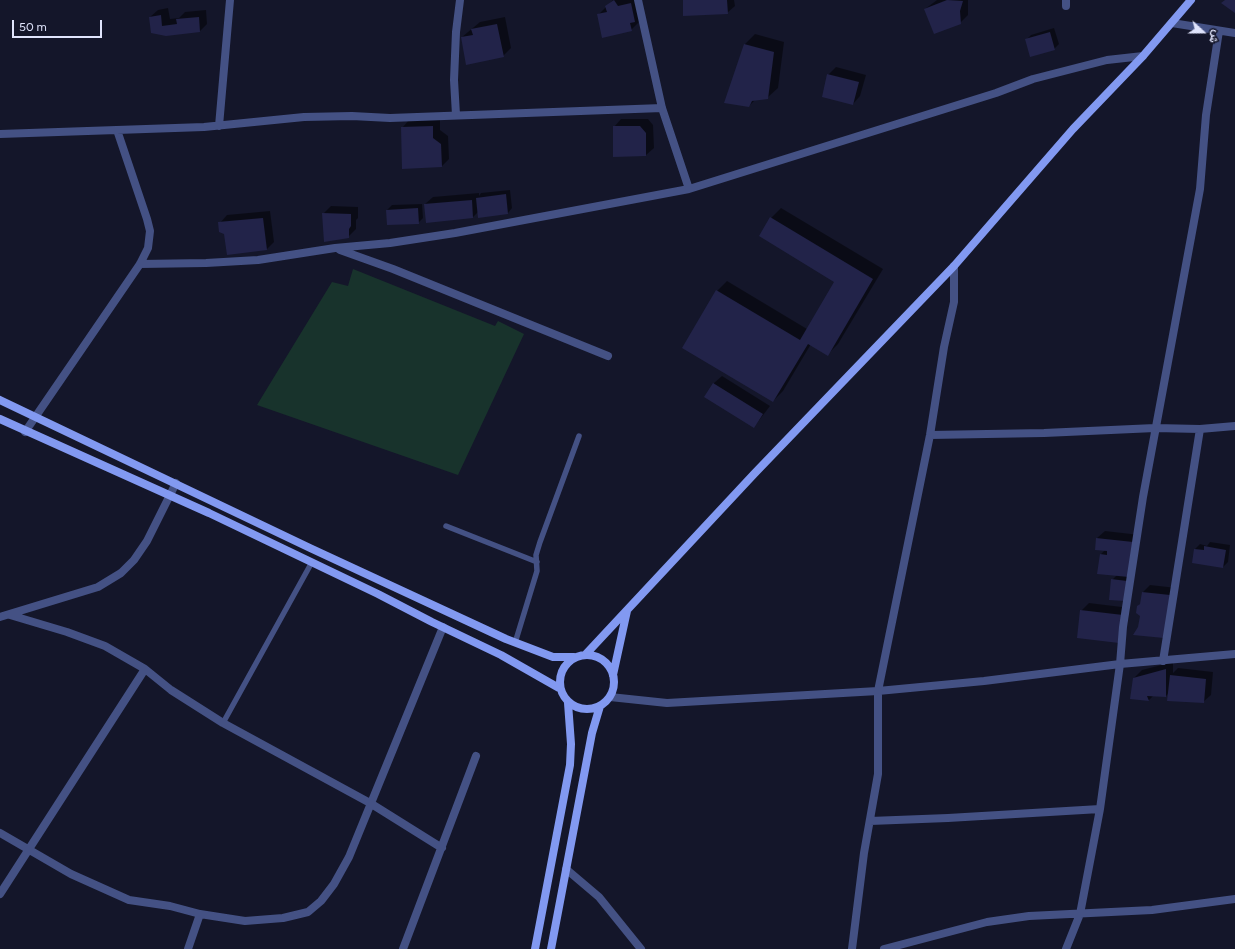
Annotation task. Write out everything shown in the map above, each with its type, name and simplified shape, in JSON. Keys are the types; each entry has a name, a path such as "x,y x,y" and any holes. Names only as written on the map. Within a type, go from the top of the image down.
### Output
{"main road":[{"path":"559,688 560,676 565,665 574,658 586,654 754,474 954,266 1073,129 1143,56 1191,0"},
{"path":"0,400 310,548 515,643 553,657 574,658"},
{"path":"0,419 25,432 170,496 312,562 501,655 559,688 568,703 570,765 535,949"},
{"path":"568,703 584,710 592,709 600,706 610,697 613,690 613,675 627,611"},
{"path":"586,654 598,657 608,664 613,675"},
{"path":"551,949 592,733 600,706"}],"street":[{"path":"219,126 230,0"},
{"path":"456,115 455,73 460,0"},
{"path":"638,0 662,108 690,189"},
{"path":"1172,23 1235,33"},
{"path":"1066,949 1080,914 1100,809 1120,664 1123,627 1155,428 1200,189 1206,115 1219,31"},
{"path":"140,264 206,264 258,260 335,248 390,243 455,234 690,189 996,93 1033,79 1107,60 1143,56"},
{"path":"0,134 219,126 304,117 352,116 390,118 662,108"},
{"path":"25,432 140,264 148,248 150,231 117,130"},
{"path":"335,248 393,269 608,356"},
{"path":"852,949 878,774 878,691 930,435 954,302 954,266"},
{"path":"930,435 1044,433 1155,428 1200,429 1235,426"},
{"path":"1163,661 1200,429"},
{"path":"0,617 98,587 121,573 134,560 147,541 176,483"},
{"path":"10,615 67,632 105,646 145,669 170,690 223,723 370,803 442,848"},
{"path":"0,833 71,874 129,900 170,906 200,914 245,920 283,918 308,912 321,901 334,884 349,857 443,627"},
{"path":"610,697 667,704 878,691 984,681 1120,664 1235,654"},
{"path":"0,894 145,669"},
{"path":"403,949 476,756"},
{"path":"870,821 1100,809"},
{"path":"566,869 599,897 641,949"},
{"path":"884,949 987,922 1029,916 1152,910 1235,899"},
{"path":"188,949 200,914"}],"lane":[{"path":"515,643 536,571 536,555 540,542 579,436"},
{"path":"446,526 537,562"},
{"path":"223,723 312,562"}],"green space":[{"path":"353,269 495,326 498,321 524,334 458,475 257,405 332,282 348,286"}],"building":[{"path":"614,0 618,6 631,3 635,22 630,23 632,31 602,38 597,14 607,12 605,6"},
{"path":"683,0 727,0 728,14 683,16"},
{"path":"947,0 963,1 960,11 961,24 934,34 924,9"},
{"path":"1225,0 1235,0 1235,13 1221,3"},
{"path":"161,15 162,26 177,24 176,19 199,17 200,32 166,36 151,33 149,17"},
{"path":"497,24 504,57 466,65 461,37 473,35 471,29"},
{"path":"1050,32 1055,50 1030,57 1025,39"},
{"path":"744,44 774,52 768,99 752,101 749,107 724,103"},
{"path":"827,74 859,82 853,105 822,97"},
{"path":"433,126 433,138 441,144 442,167 402,169 401,127"},
{"path":"613,126 640,126 646,133 646,156 613,157"},
{"path":"506,194 508,214 478,218 476,198"},
{"path":"472,200 473,218 426,223 424,204"},
{"path":"418,208 419,224 387,225 386,210"},
{"path":"322,213 351,214 349,238 324,242"},
{"path":"770,217 873,279 828,356 808,344 773,402 682,348 716,290 800,340 834,282 759,236"},
{"path":"263,218 267,250 227,255 224,234 219,232 218,222"},
{"path":"713,383 763,414 754,428 704,397"},
{"path":"1096,538 1133,542 1129,577 1097,574 1100,554 1107,555 1107,551 1095,550"},
{"path":"1204,546 1226,550 1223,568 1192,563 1194,549 1204,550"},
{"path":"1111,579 1127,581 1125,601 1109,600"},
{"path":"1142,592 1170,595 1164,638 1133,635 1138,627 1140,616 1136,613 1137,606 1140,604"},
{"path":"1080,610 1123,615 1119,643 1077,638"},
{"path":"1166,669 1166,697 1147,696 1149,701 1130,699 1133,678"},
{"path":"1170,675 1206,679 1204,703 1167,701"}]}
